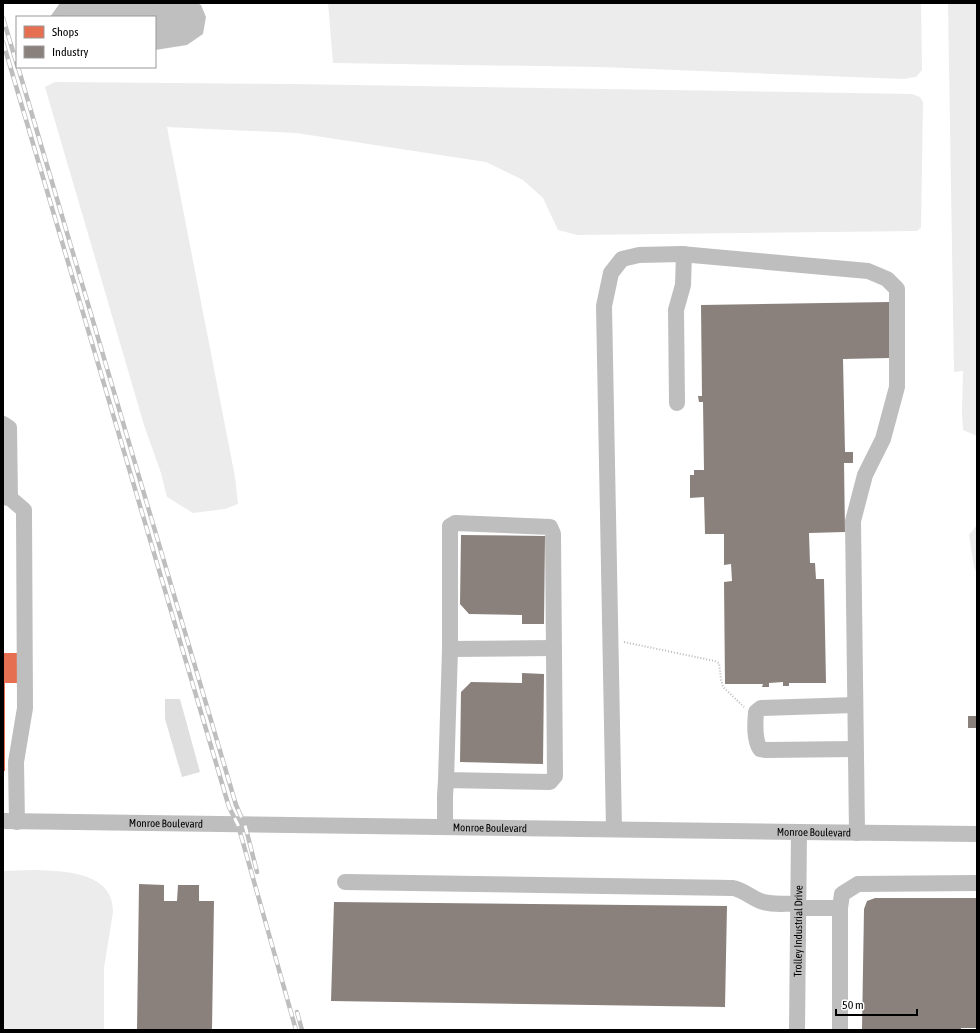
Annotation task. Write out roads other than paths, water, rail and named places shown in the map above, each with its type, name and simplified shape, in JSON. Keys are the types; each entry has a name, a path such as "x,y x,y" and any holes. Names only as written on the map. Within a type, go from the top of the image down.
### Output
{"street":[{"path":"677,403 676,310 683,285 684,254"},
{"path":"614,829 604,306 611,273 622,259 639,255 684,254 868,271 887,279 897,289 897,387 883,439 865,475 853,521 856,833"},
{"path":"3,424 9,428 7,498 24,510 25,708 16,762 10,822"},
{"path":"445,827 445,796 450,649 450,526 455,523 550,527 553,534 555,776 550,782 446,780"},
{"path":"450,649 554,648"},
{"path":"855,705 761,708 756,712 757,743 760,749 855,749"},
{"name":"Monroe Boulevard","path":"10,822 977,834"},
{"name":"Trolley Industrial Drive","path":"797,1030 799,832"},
{"path":"345,882 733,888 740,889 763,902 798,906 840,908"},
{"path":"840,1030 840,908 842,894 858,884 977,883"}],"railway":[{"path":"3,18 16,62"},
{"path":"3,42 229,807 238,825 296,1030"},
{"path":"18,68 236,805 245,825 257,872"},
{"path":"297,1012 302,1030"}]}
